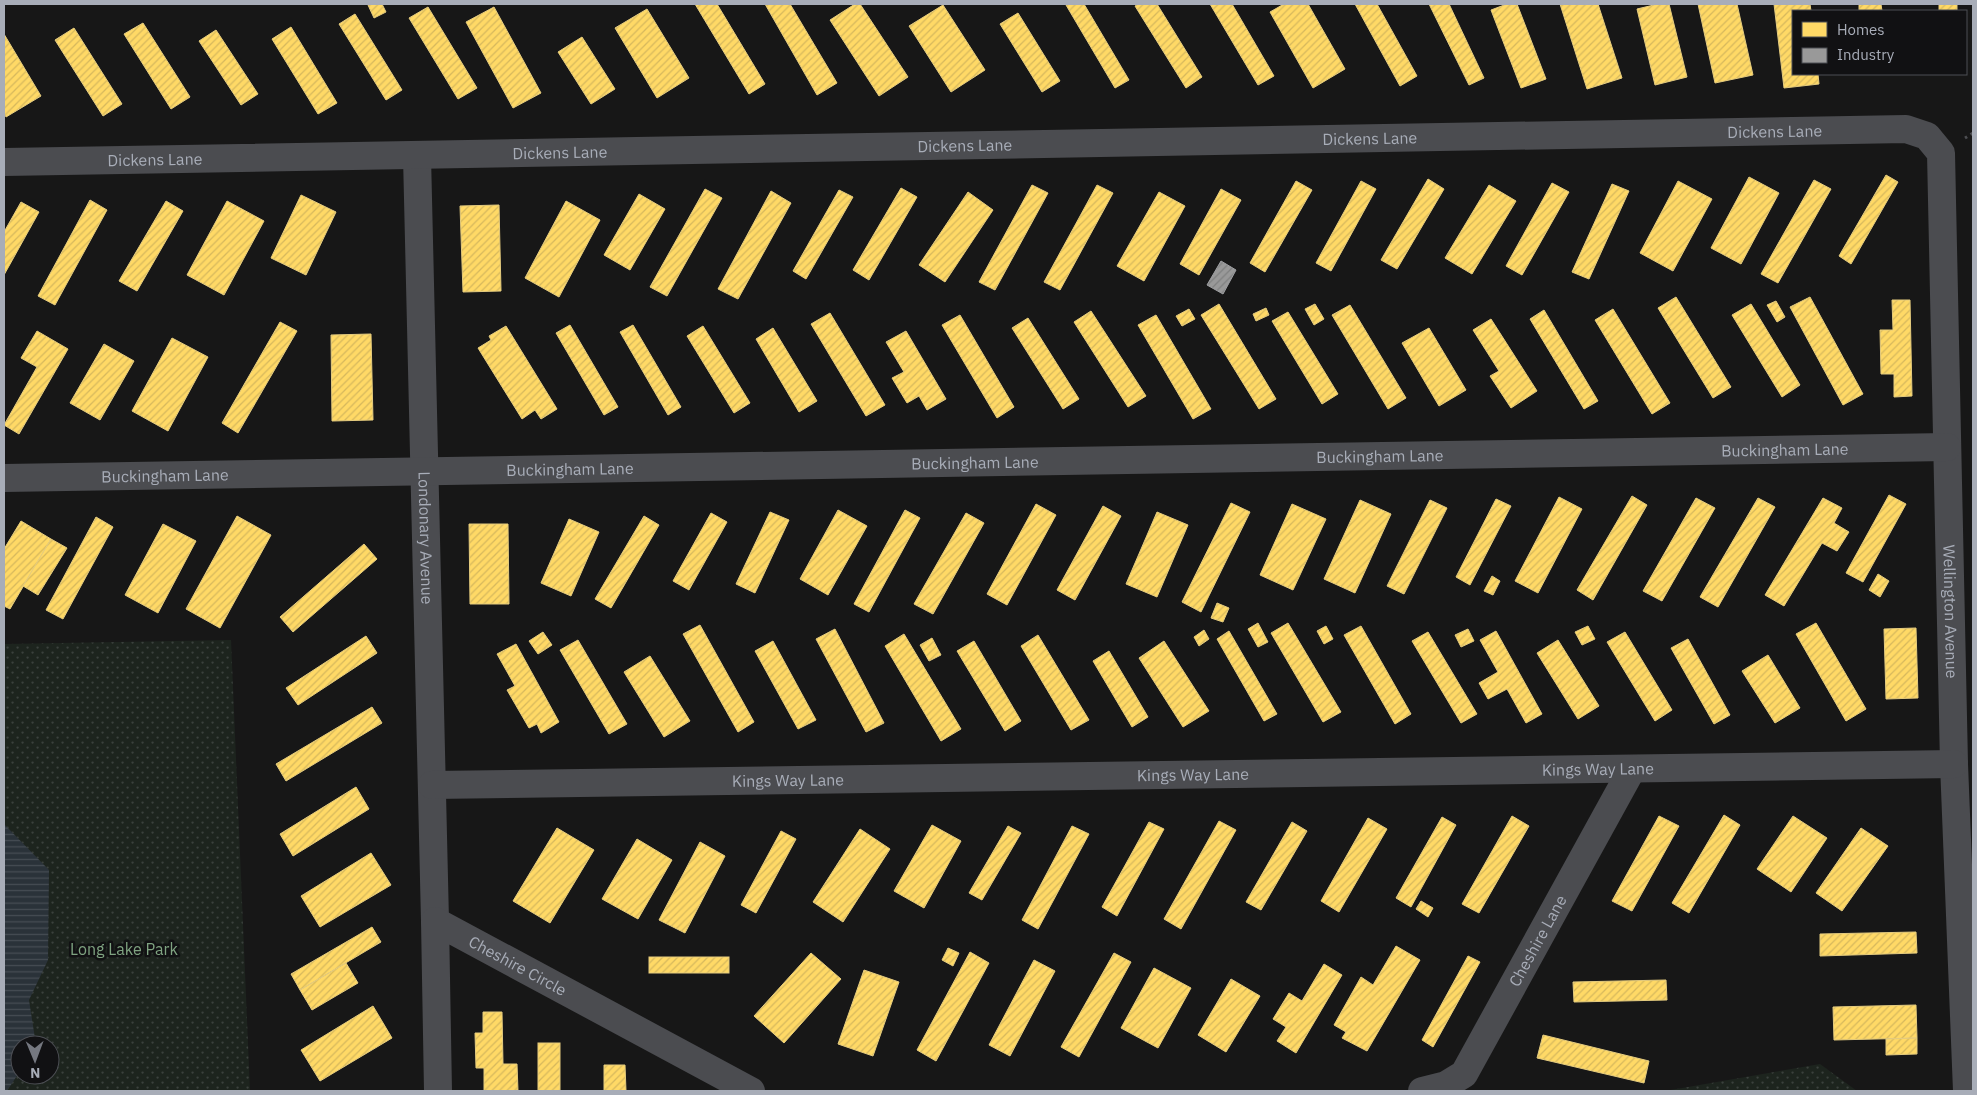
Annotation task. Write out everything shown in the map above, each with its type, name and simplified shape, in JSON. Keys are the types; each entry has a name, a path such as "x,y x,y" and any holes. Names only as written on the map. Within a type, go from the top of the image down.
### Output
{"street":[{"name":"Dickens Lane","path":"4,162 1906,129 1926,136"},
{"name":"Wellington Avenue","path":"1926,136 1941,153 1954,764 1967,1091"},
{"name":"Londonary Avenue","path":"417,156 434,920"},
{"name":"Buckingham Lane","path":"4,478 1947,447"},
{"name":"Kings Way Lane","path":"432,785 1954,764"},
{"name":"Cheshire Lane","path":"1422,1091 1446,1084 1464,1074 1632,769"},
{"path":"434,920 438,1091"},
{"name":"Cheshire Circle","path":"434,920 751,1091"}],"green space":[{"name":"Long Lake Park","path":"231,640 250,1091 4,1091 4,644"},
{"path":"1820,1064 1857,1091 1665,1091"}],"shaded area":[{"path":"4,824 49,870 48,960 29,1000 34,1035 10,1035 11,1085 7,1091 4,1091"}],"building: Homes":[{"path":"382,4 386,12 374,18 368,5"},
{"path":"695,4 717,4 765,84 749,94"},
{"path":"765,4 790,4 837,83 817,95"},
{"path":"855,4 860,4 908,77 879,96 830,20"},
{"path":"1084,4 1129,80 1115,88 1066,5"},
{"path":"1139,4 1157,4 1202,77 1186,88 1135,6"},
{"path":"1210,4 1232,4 1274,76 1258,85"},
{"path":"1284,4 1308,4 1345,69 1313,88 1270,12"},
{"path":"1355,4 1377,4 1417,76 1400,86"},
{"path":"1429,4 1449,4 1484,78 1469,85"},
{"path":"1507,4 1517,4 1546,79 1521,88 1491,10"},
{"path":"1560,4 1598,4 1622,78 1587,89"},
{"path":"1658,4 1669,4 1687,77 1655,85 1637,9"},
{"path":"1698,4 1737,4 1753,75 1715,83"},
{"path":"1774,4 1810,4 1811,10 1792,10 1792,75 1818,75 1819,84 1784,88"},
{"path":"1859,4 1881,4 1882,10 1859,10"},
{"path":"1939,4 1957,4 1957,10 1939,10"},
{"path":"943,5 985,70 951,92 909,26"},
{"path":"428,7 477,88 458,99 409,18"},
{"path":"494,7 541,93 513,108 466,22"},
{"path":"647,9 689,78 657,98 615,28"},
{"path":"1018,13 1060,81 1042,92 1000,24"},
{"path":"355,14 402,90 386,100 339,24"},
{"path":"143,23 190,97 171,109 124,34"},
{"path":"291,27 337,103 318,114 272,39"},
{"path":"74,28 122,104 103,116 55,40"},
{"path":"216,30 258,94 241,105 199,41"},
{"path":"4,34 41,96 6,117 4,113"},
{"path":"582,37 615,89 591,104 558,52"},
{"path":"1886,175 1898,182 1851,264 1839,256"},
{"path":"1749,177 1779,193 1741,264 1711,248"},
{"path":"1428,179 1444,189 1397,269 1381,260"},
{"path":"1814,180 1831,189 1778,283 1761,274"},
{"path":"1296,181 1312,190 1265,272 1250,263"},
{"path":"1361,181 1376,189 1331,271 1316,263"},
{"path":"1678,181 1712,199 1673,271 1640,253"},
{"path":"1552,183 1569,192 1522,275 1506,266"},
{"path":"1612,184 1629,191 1589,279 1572,272"},
{"path":"1032,185 1048,193 995,290 979,282"},
{"path":"1097,185 1113,193 1060,290 1044,282"},
{"path":"1489,185 1516,201 1472,274 1445,258"},
{"path":"901,188 917,197 869,280 853,270"},
{"path":"705,189 722,198 667,296 650,287"},
{"path":"1221,189 1241,200 1199,275 1180,264"},
{"path":"839,190 853,197 806,279 793,271"},
{"path":"771,191 791,203 738,299 718,289"},
{"path":"968,192 993,210 945,282 919,265"},
{"path":"1159,192 1185,206 1144,281 1117,266"},
{"path":"639,194 665,209 630,270 604,255"},
{"path":"301,195 336,212 306,275 271,258"},
{"path":"90,200 107,210 55,305 38,296"},
{"path":"166,201 183,211 137,291 119,281"},
{"path":"227,201 264,221 224,295 187,275"},
{"path":"566,201 600,220 559,297 525,278"},
{"path":"21,202 39,212 4,275 4,232"},
{"path":"499,205 501,291 463,292 460,206"},
{"path":"1676,297 1731,387 1713,398 1658,308"},
{"path":"1810,297 1863,394 1843,405 1790,307"},
{"path":"1892,300 1910,300 1912,396 1894,397 1894,374 1881,374 1880,330 1893,330"},
{"path":"1776,301 1785,317 1777,322 1767,305"},
{"path":"1219,304 1276,399 1259,409 1201,315"},
{"path":"1315,304 1324,319 1314,325 1305,309"},
{"path":"1751,304 1800,385 1782,397 1732,315"},
{"path":"1350,305 1406,398 1388,409 1332,315"},
{"path":"1266,308 1269,315 1256,321 1253,314"},
{"path":"1189,309 1195,319 1182,326 1176,316"},
{"path":"1613,309 1670,403 1652,414 1595,320"},
{"path":"1544,310 1598,401 1584,409 1530,319"},
{"path":"1091,311 1146,396 1128,407 1074,322"},
{"path":"1288,312 1338,394 1322,404 1272,321"},
{"path":"830,313 885,405 866,416 811,324"},
{"path":"960,315 1014,407 997,418 942,325"},
{"path":"1156,315 1211,409 1193,419 1138,325"},
{"path":"1028,318 1079,399 1063,409 1012,328"},
{"path":"1491,319 1537,391 1511,408 1490,376 1499,371 1473,330"},
{"path":"280,322 297,331 238,433 222,423"},
{"path":"570,325 618,407 604,415 556,333"},
{"path":"633,325 681,407 668,415 620,332"},
{"path":"506,326 557,409 541,419 535,410 522,419 478,348 491,340 489,336"},
{"path":"703,326 750,403 734,413 687,336"},
{"path":"773,328 817,401 799,412 756,339"},
{"path":"1429,328 1466,390 1439,406 1402,343"},
{"path":"37,331 68,349 19,434 4,425 37,367 21,358"},
{"path":"906,331 946,399 927,410 919,396 907,403 892,378 904,372 886,342"},
{"path":"371,334 373,420 332,421 331,335"},
{"path":"172,338 208,357 168,431 132,411"},
{"path":"104,344 134,361 100,420 70,403"},
{"path":"1889,495 1906,504 1863,582 1846,573"},
{"path":"1632,496 1647,505 1593,600 1577,590"},
{"path":"1559,497 1582,509 1538,593 1515,581"},
{"path":"1696,498 1715,508 1662,601 1643,591"},
{"path":"1758,498 1775,507 1718,607 1700,597"},
{"path":"1823,498 1842,508 1834,523 1849,532 1837,551 1822,543 1784,606 1765,595"},
{"path":"1496,499 1511,506 1470,585 1456,577"},
{"path":"1360,500 1391,514 1355,593 1324,579"},
{"path":"1430,500 1447,508 1404,594 1387,586"},
{"path":"1231,503 1250,512 1201,612 1182,602"},
{"path":"1036,504 1056,515 1007,605 987,594"},
{"path":"1292,504 1326,519 1293,590 1260,575"},
{"path":"1103,506 1121,516 1075,600 1057,590"},
{"path":"838,510 867,526 828,595 800,579"},
{"path":"905,510 920,518 869,612 854,604"},
{"path":"770,512 789,520 755,593 736,584"},
{"path":"1157,512 1188,525 1157,597 1126,584"},
{"path":"711,513 727,522 689,590 673,581"},
{"path":"966,513 984,523 933,614 914,604"},
{"path":"237,516 271,535 220,628 186,609"},
{"path":"644,516 659,525 611,608 595,599"},
{"path":"96,517 113,527 63,619 46,610"},
{"path":"569,519 599,532 571,596 541,583"},
{"path":"21,521 51,539 10,609 4,606 4,549"},
{"path":"163,524 196,541 158,613 125,595"},
{"path":"469,524 508,524 509,604 470,604"},
{"path":"51,539 67,548 38,595 23,586"},
{"path":"364,544 377,559 293,632 280,617"},
{"path":"1878,574 1889,581 1880,597 1869,590"},
{"path":"1492,576 1500,581 1493,595 1484,591"},
{"path":"1217,603 1229,608 1223,622 1211,618"},
{"path":"1258,623 1268,642 1258,647 1248,629"},
{"path":"1288,623 1341,712 1323,722 1271,633"},
{"path":"1816,623 1866,709 1846,721 1796,634"},
{"path":"700,625 754,722 738,732 683,634"},
{"path":"1326,626 1333,639 1324,644 1317,631"},
{"path":"1361,626 1411,714 1395,724 1344,635"},
{"path":"1588,626 1595,639 1582,645 1575,632"},
{"path":"1916,628 1918,698 1886,699 1884,629"},
{"path":"835,629 884,723 866,732 816,639"},
{"path":"1468,629 1474,641 1461,647 1455,635"},
{"path":"1204,630 1209,639 1199,646 1194,637"},
{"path":"1229,631 1277,714 1264,721 1217,639"},
{"path":"1496,631 1542,714 1526,723 1507,689 1488,699 1479,683 1498,672 1480,640"},
{"path":"543,632 552,645 538,654 529,641"},
{"path":"1428,632 1477,714 1461,723 1412,641"},
{"path":"1625,632 1672,710 1655,721 1607,642"},
{"path":"904,634 961,729 941,741 885,646"},
{"path":"1038,635 1089,720 1071,730 1021,646"},
{"path":"366,636 377,653 298,705 286,688"},
{"path":"932,638 941,655 929,661 920,645"},
{"path":"1688,639 1730,715 1714,724 1671,648"},
{"path":"578,640 627,724 609,734 560,650"},
{"path":"1558,640 1599,706 1578,719 1537,653"},
{"path":"773,641 816,720 798,729 755,651"},
{"path":"974,641 1021,721 1005,731 957,651"},
{"path":"1164,641 1209,711 1183,727 1139,658"},
{"path":"516,644 559,722 541,733 537,724 529,728 507,690 515,686 497,654"},
{"path":"1109,651 1148,717 1132,727 1093,661"},
{"path":"1768,655 1800,708 1775,723 1742,671"},
{"path":"650,656 690,721 664,737 624,672"},
{"path":"372,707 382,723 286,781 276,764"},
{"path":"356,787 369,809 293,856 280,834"},
{"path":"1724,815 1740,825 1689,913 1672,903"},
{"path":"1512,816 1529,826 1479,913 1462,904"},
{"path":"1659,816 1679,826 1632,911 1612,901"},
{"path":"1793,816 1827,838 1791,892 1757,869"},
{"path":"1442,817 1456,825 1411,907 1396,898"},
{"path":"1368,818 1387,829 1339,912 1321,901"},
{"path":"1219,821 1236,830 1181,929 1164,919"},
{"path":"1149,822 1164,829 1117,916 1102,907"},
{"path":"1292,822 1307,831 1261,910 1246,902"},
{"path":"932,825 961,841 924,908 894,891"},
{"path":"1008,826 1021,833 982,900 969,893"},
{"path":"1072,826 1089,834 1038,929 1022,920"},
{"path":"557,828 594,850 550,923 513,901"},
{"path":"1861,828 1888,846 1842,911 1816,893"},
{"path":"860,829 890,849 843,922 813,902"},
{"path":"781,831 796,839 756,913 741,905"},
{"path":"637,839 672,860 638,919 602,899"},
{"path":"700,842 725,856 685,933 659,920"},
{"path":"371,853 391,885 320,927 301,896"},
{"path":"1421,901 1433,908 1428,917 1416,909"},
{"path":"372,927 381,942 300,990 291,974"},
{"path":"1916,932 1917,953 1820,956 1820,934"},
{"path":"1396,946 1420,960 1367,1051 1342,1038 1346,1032 1334,1025 1361,977 1373,985"},
{"path":"948,948 959,953 953,966 942,960"},
{"path":"970,952 989,963 936,1061 917,1050"},
{"path":"811,953 841,979 784,1043 754,1016"},
{"path":"1114,953 1131,962 1079,1057 1061,1047"},
{"path":"1468,956 1480,962 1433,1047 1422,1040"},
{"path":"649,957 729,957 729,973 649,973"},
{"path":"1034,960 1055,971 1010,1056 989,1045"},
{"path":"346,963 358,983 312,1010 300,990"},
{"path":"1324,964 1342,975 1296,1053 1277,1041 1286,1027 1273,1019 1289,993 1302,1001"},
{"path":"1154,968 1191,988 1158,1048 1121,1028"},
{"path":"864,970 899,982 873,1056 838,1044"},
{"path":"1231,979 1260,996 1226,1052 1198,1035"},
{"path":"1666,980 1667,1000 1574,1002 1573,982"},
{"path":"1916,1005 1917,1038 1834,1040 1833,1007"},
{"path":"373,1006 392,1038 320,1081 301,1050"},
{"path":"483,1012 502,1012 503,1064 517,1064 518,1091 484,1091 484,1068 476,1068 475,1033 483,1033"},
{"path":"1543,1035 1649,1061 1644,1083 1537,1058"},
{"path":"1917,1038 1917,1054 1886,1055 1886,1039"},
{"path":"538,1043 560,1043 560,1091 538,1091"},
{"path":"604,1065 625,1065 626,1091 604,1091"}],"building: Industry":[{"path":"1221,261 1236,270 1223,294 1207,285"}]}
